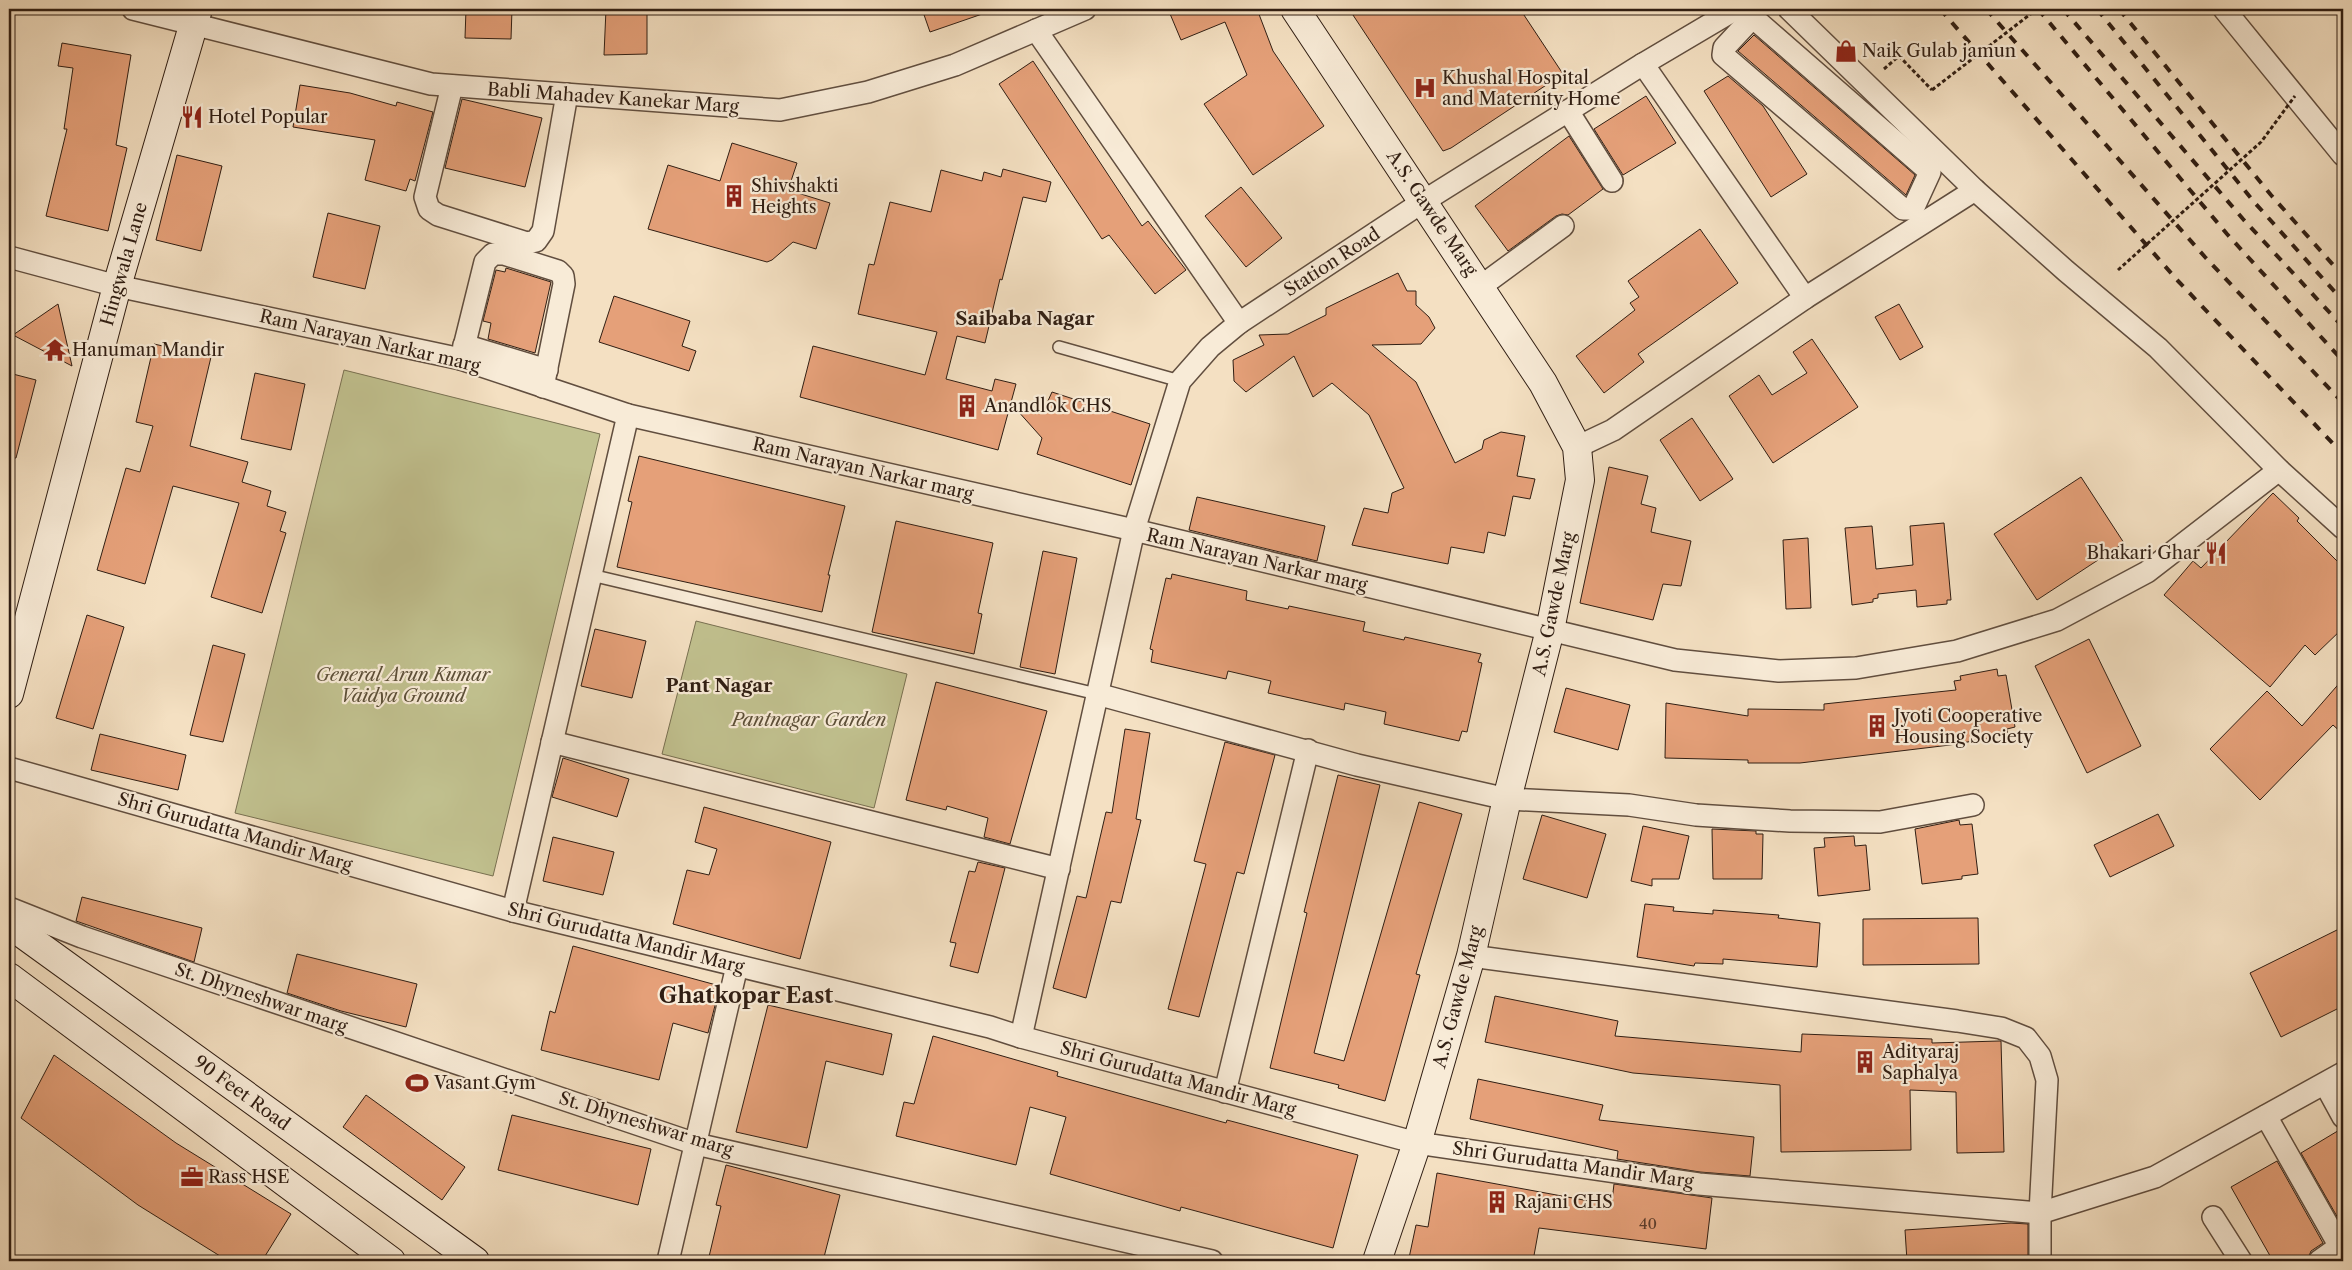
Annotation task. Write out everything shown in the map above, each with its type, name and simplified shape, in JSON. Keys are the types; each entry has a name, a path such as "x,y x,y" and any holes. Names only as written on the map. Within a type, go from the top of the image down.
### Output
{"street":[{"name":"Babli Mahadev Kanekar Marg","path":"133,9 196,16 431,84 780,110 868,92 955,66 1085,9"},
{"name":"A.S. Gawde Marg","path":"1295,9 1544,383 1577,447 1580,480 1550,630 1507,799 1471,956 1416,1142 1378,1261"},
{"path":"2224,9 2343,155"},
{"path":"1777,39 1793,12 1976,190 2066,271 2158,348 2279,470 2343,528"},
{"name":"Hingwala Lane","path":"9,694 117,286 196,16"},
{"path":"1736,16 1747,21 1754,20 1777,39 1930,172 1930,176 1913,209 1903,209 1726,58 1722,52 1736,16"},
{"name":"Station Road","path":"1180,382 1210,347 1239,324 1424,201 1642,64 1736,16"},
{"path":"1036,30 1239,324"},
{"path":"1642,64 1805,298"},
{"path":"452,86 425,197 429,209 438,215 527,243 536,240 543,231 567,94"},
{"path":"1568,111 1612,181"},
{"path":"1577,447 1613,430 1805,298 1976,190"},
{"path":"1480,287 1563,226"},
{"path":"463,352 485,262 493,254 504,254 558,271 563,276 560,307 545,378"},
{"name":"Ram Narayan Narkar marg","path":"9,257 117,286 463,352 545,378 628,415 1134,530 1675,660 1779,670 1856,668 1957,651 2057,620 2147,572 2279,470"},
{"path":"1021,1037 1134,530 1180,382"},
{"path":"513,911 628,415"},
{"path":"1097,694 1357,764 1507,799 1629,805 1696,815 1771,820 1880,822 1973,805"},
{"path":"552,742 1058,869"},
{"path":"1225,1092 1308,750"},
{"name":"Shri Gurudatta Mandir Marg","path":"9,768 513,911 990,1027 1021,1037 1416,1142 1699,1184 2040,1213 2155,1177 2343,1073"},
{"name":"St. Dhyneshwar marg","path":"9,908 82,937 696,1144 1212,1261"},
{"name":"90 Feet Road","path":"9,924 475,1261"},
{"path":"1471,956 1957,1021 2001,1028 2026,1038 2040,1056 2047,1080 2040,1213 2040,1261"},
{"path":"668,1261 737,966"},
{"path":"9,976 390,1261"},
{"path":"2324,1084 2343,1117"},
{"path":"2266,1116 2342,1248 2319,1261"},
{"path":"2212,1217 2240,1261"}],"lane":[{"path":"1059,347 1180,382"},
{"path":"591,575 1097,694"}],"path":[{"path":"1883,70 1899,56 1932,90 2037,9"},
{"path":"2118,270 2262,142 2295,96"}],"green space":[{"name":"General Arun Kumar Vaidya Ground","path":"344,370 600,434 493,876 235,813"},
{"name":"Pantnagar Garden","path":"696,621 907,674 874,808 662,754"}],"building":[{"path":"466,9 512,9 511,39 465,38"},
{"path":"606,9 647,9 647,54 604,55"},
{"path":"922,9 987,9 988,12 930,32"},
{"path":"1168,9 1257,9 1273,51 1324,126 1253,175 1204,104 1247,75 1225,22 1181,40"},
{"path":"1349,9 1520,9 1563,74 1451,148 1443,151"},
{"path":"1754,35 1915,175 1906,195 1738,51"},
{"path":"62,43 131,55 116,145 127,148 108,231 46,216 67,129 64,129 73,68 58,66"},
{"path":"1033,61 1142,226 1148,221 1186,270 1155,294 1109,235 1102,239 999,84"},
{"path":"1728,76 1763,106 1807,174 1771,197 1704,91"},
{"path":"300,85 350,93 396,106 397,102 433,112 415,181 410,179 406,191 365,180 375,140 293,127"},
{"path":"1646,96 1676,143 1623,175 1594,129"},
{"path":"462,99 542,118 525,187 445,168"},
{"path":"1569,136 1603,189 1568,215 1556,216 1508,251 1475,206"},
{"name":"Shivshakti Heights","path":"732,143 797,163 788,190 830,203 816,249 793,242 767,262 648,229 668,165 720,181"},
{"path":"177,155 222,166 201,251 156,240"},
{"path":"1003,169 1051,182 1046,202 1023,197 1002,280 1000,279 985,343 957,336 946,379 992,391 995,379 1016,384 998,450 800,397 813,346 925,375 937,332 858,314 869,264 874,265 890,202 931,212 941,170 982,181 984,172 1001,177"},
{"path":"1241,187 1282,238 1246,267 1205,216"},
{"path":"328,213 380,226 365,289 313,277"},
{"path":"1700,229 1738,283 1638,354 1644,362 1604,393 1576,356 1635,310 1630,303 1639,297 1628,281"},
{"path":"506,268 551,282 535,353 488,339 491,323 483,321 496,270 505,272"},
{"path":"1398,273 1407,291 1416,291 1416,305 1429,317 1435,328 1421,344 1372,345 1416,382 1455,463 1482,449 1484,440 1501,432 1525,436 1517,476 1535,479 1530,499 1513,496 1505,536 1488,532 1484,553 1451,547 1448,564 1352,545 1364,508 1388,513 1392,493 1404,488 1369,415 1332,383 1313,397 1294,356 1246,392 1234,381 1233,360 1264,345 1259,335 1288,334 1326,315 1326,308"},
{"path":"614,296 690,321 682,346 696,351 689,371 599,342"},
{"name":"Hanuman Mandir","path":"58,304 72,366 13,335"},
{"path":"1899,304 1923,347 1900,360 1875,317"},
{"path":"1812,339 1858,407 1773,463 1729,396 1759,375 1772,395 1807,373 1793,352"},
{"path":"154,344 211,357 190,446 248,462 242,482 271,491 267,506 286,512 280,531 286,533 262,613 211,597 239,503 173,486 145,584 97,570 126,468 140,472 153,426 136,422"},
{"path":"9,373 36,380 16,458 9,458"},
{"path":"255,373 305,384 291,450 241,439"},
{"path":"1052,392 1150,424 1131,485 1037,454 1042,438 1017,410 1047,403"},
{"path":"1692,418 1733,479 1700,501 1660,440"},
{"path":"639,456 845,506 828,575 830,575 822,612 617,567 632,502 628,501"},
{"path":"1609,467 1648,476 1641,504 1656,508 1651,532 1691,541 1681,586 1663,584 1653,620 1580,603"},
{"path":"2081,477 2124,543 2037,600 1994,534"},
{"path":"2273,493 2299,518 2297,521 2343,567 2343,628 2315,655 2305,645 2270,687 2164,595 2193,561 2201,568"},
{"path":"1197,497 1325,526 1317,561 1189,530"},
{"path":"896,521 993,543 978,613 982,614 974,654 872,632"},
{"path":"1944,523 1951,600 1947,600 1947,604 1917,607 1916,590 1878,594 1878,598 1873,599 1873,602 1852,605 1845,528 1872,526 1876,569 1913,565 1910,526"},
{"path":"1808,538 1811,608 1786,609 1783,540"},
{"path":"1043,551 1077,558 1055,674 1020,667"},
{"path":"1172,574 1247,591 1246,600 1288,609 1289,606 1365,622 1363,631 1404,640 1405,637 1481,654 1478,662 1482,663 1467,732 1462,731 1459,741 1384,724 1386,712 1345,703 1344,710 1268,693 1271,681 1228,671 1226,679 1151,662 1153,650 1150,649 1166,578 1171,579"},
{"path":"87,615 124,627 93,729 56,718"},
{"path":"595,629 646,641 632,698 581,686"},
{"path":"2089,639 2141,746 2087,773 2035,666"},
{"path":"213,645 245,654 223,742 190,735"},
{"path":"1997,669 1998,676 2006,675 2015,727 2007,729 2008,735 1950,745 1800,763 1748,763 1748,760 1665,758 1666,703 1748,716 1748,709 1824,710 1824,704 1956,690 1954,681 1961,680 1960,676"},
{"path":"2343,679 2343,734 2333,725 2260,800 2210,749 2267,691 2302,726"},
{"path":"936,682 1047,711 1010,844 984,837 988,818 947,806 946,810 906,800"},
{"path":"1566,688 1630,705 1618,750 1554,732"},
{"path":"1125,729 1150,733 1136,819 1141,820 1121,903 1111,901 1086,998 1053,988 1077,896 1086,898 1106,812 1112,813"},
{"path":"100,734 186,755 178,790 91,770"},
{"path":"1225,742 1275,755 1244,874 1237,872 1199,1017 1168,1009 1206,864 1194,861"},
{"path":"563,758 629,779 617,817 552,797"},
{"path":"1338,775 1380,785 1314,1053 1344,1061 1419,802 1462,814 1416,974 1420,975 1385,1101 1338,1088 1339,1085 1270,1068 1307,913 1304,912"},
{"path":"704,807 831,842 800,959 673,924 687,870 709,875 717,849 695,842"},
{"path":"2158,814 2174,846 2110,877 2094,845"},
{"path":"1542,815 1606,834 1587,898 1523,879"},
{"path":"1959,820 1960,825 1972,824 1978,874 1962,876 1962,879 1922,884 1915,829"},
{"path":"1643,826 1689,836 1679,879 1652,879 1652,886 1631,881"},
{"path":"1712,829 1756,831 1756,834 1763,834 1762,879 1713,879"},
{"path":"1854,836 1855,846 1866,845 1870,890 1818,896 1814,848 1825,847 1824,838"},
{"path":"553,837 614,852 603,895 543,881"},
{"path":"978,862 1005,868 978,973 950,966 956,943 950,942 969,871 975,872"},
{"path":"82,897 202,928 194,962 76,921"},
{"path":"1645,904 1674,907 1673,911 1713,914 1713,910 1779,915 1778,918 1820,923 1817,967 1723,959 1723,964 1695,963 1694,966 1637,957"},
{"path":"1978,918 1979,964 1863,965 1863,919"},
{"path":"2343,927 2343,1006 2281,1037 2250,973"},
{"path":"573,946 720,986 708,1033 673,1023 659,1080 541,1050 550,1011 555,1013"},
{"path":"297,954 417,984 406,1027 341,1011 287,993"},
{"path":"1495,996 1618,1021 1615,1036 1801,1052 1802,1034 1932,1039 1932,1043 2001,1041 2004,1152 1957,1153 1956,1092 1910,1090 1911,1150 1781,1152 1780,1085 1633,1073 1485,1042"},
{"path":"768,1005 892,1034 883,1075 826,1061 807,1148 736,1132"},
{"path":"933,1036 1058,1072 1057,1076 1226,1123 1227,1120 1358,1155 1333,1248 1181,1207 1180,1211 1050,1174 1066,1117 1030,1107 1016,1165 896,1136 904,1102 914,1104"},
{"path":"54,1055 176,1143 291,1214 262,1261 228,1261 138,1205 21,1118"},
{"path":"1478,1079 1603,1105 1599,1120 1754,1137 1750,1176 1700,1172 1617,1159 1618,1151 1470,1119"},
{"path":"366,1095 465,1167 442,1200 343,1127"},
{"path":"512,1115 651,1149 638,1205 498,1170"},
{"path":"2343,1129 2343,1227 2301,1153"},
{"path":"2277,1161 2323,1243 2311,1251 2307,1261 2273,1261 2231,1187"},
{"path":"726,1165 840,1195 823,1261 708,1261 721,1206 716,1205"},
{"path":"1437,1173 1589,1201 1590,1198 1612,1201 1614,1184 1712,1198 1706,1249 1539,1228 1533,1261 1428,1261 1409,1258 1416,1225 1428,1227"},
{"path":"2011,1223 2028,1224 2028,1261 1907,1261 1905,1230"}],"railway":[{"path":"1940,9 2178,281 2343,454"},
{"path":"1986,9 2205,257 2343,403"},
{"path":"2038,9 2227,234 2343,361"},
{"path":"2063,9 2243,219 2343,327"},
{"path":"2097,9 2255,203 2343,301"},
{"path":"2119,9 2271,195 2343,276"}],"place":[{"name":"Naik Gulab jamun","path":"1846,51"},
{"name":"Khushal Hospital and Maternity Home","path":"1425,88"},
{"name":"Hotel Popular","path":"192,117"},
{"name":"Shivshakti Heights","path":"734,196"},
{"name":"Hanuman Mandir","path":"55,350"},
{"name":"Anandlok CHS","path":"967,406"},
{"name":"Bhakari Ghar","path":"2216,553"},
{"name":"Jyoti Cooperative Housing Society","path":"1877,726"},
{"name":"Adityaraj Saphalya","path":"1865,1062"},
{"name":"Vasant Gym","path":"417,1083"},
{"name":"Rass HSE","path":"192,1177"},
{"name":"Rajani CHS","path":"1497,1202"}],"district":[{"name":"Saibaba Nagar","path":"1025,318"},
{"name":"Pant Nagar","path":"719,685"},
{"name":"Ghatkopar East","path":"746,995"}]}
